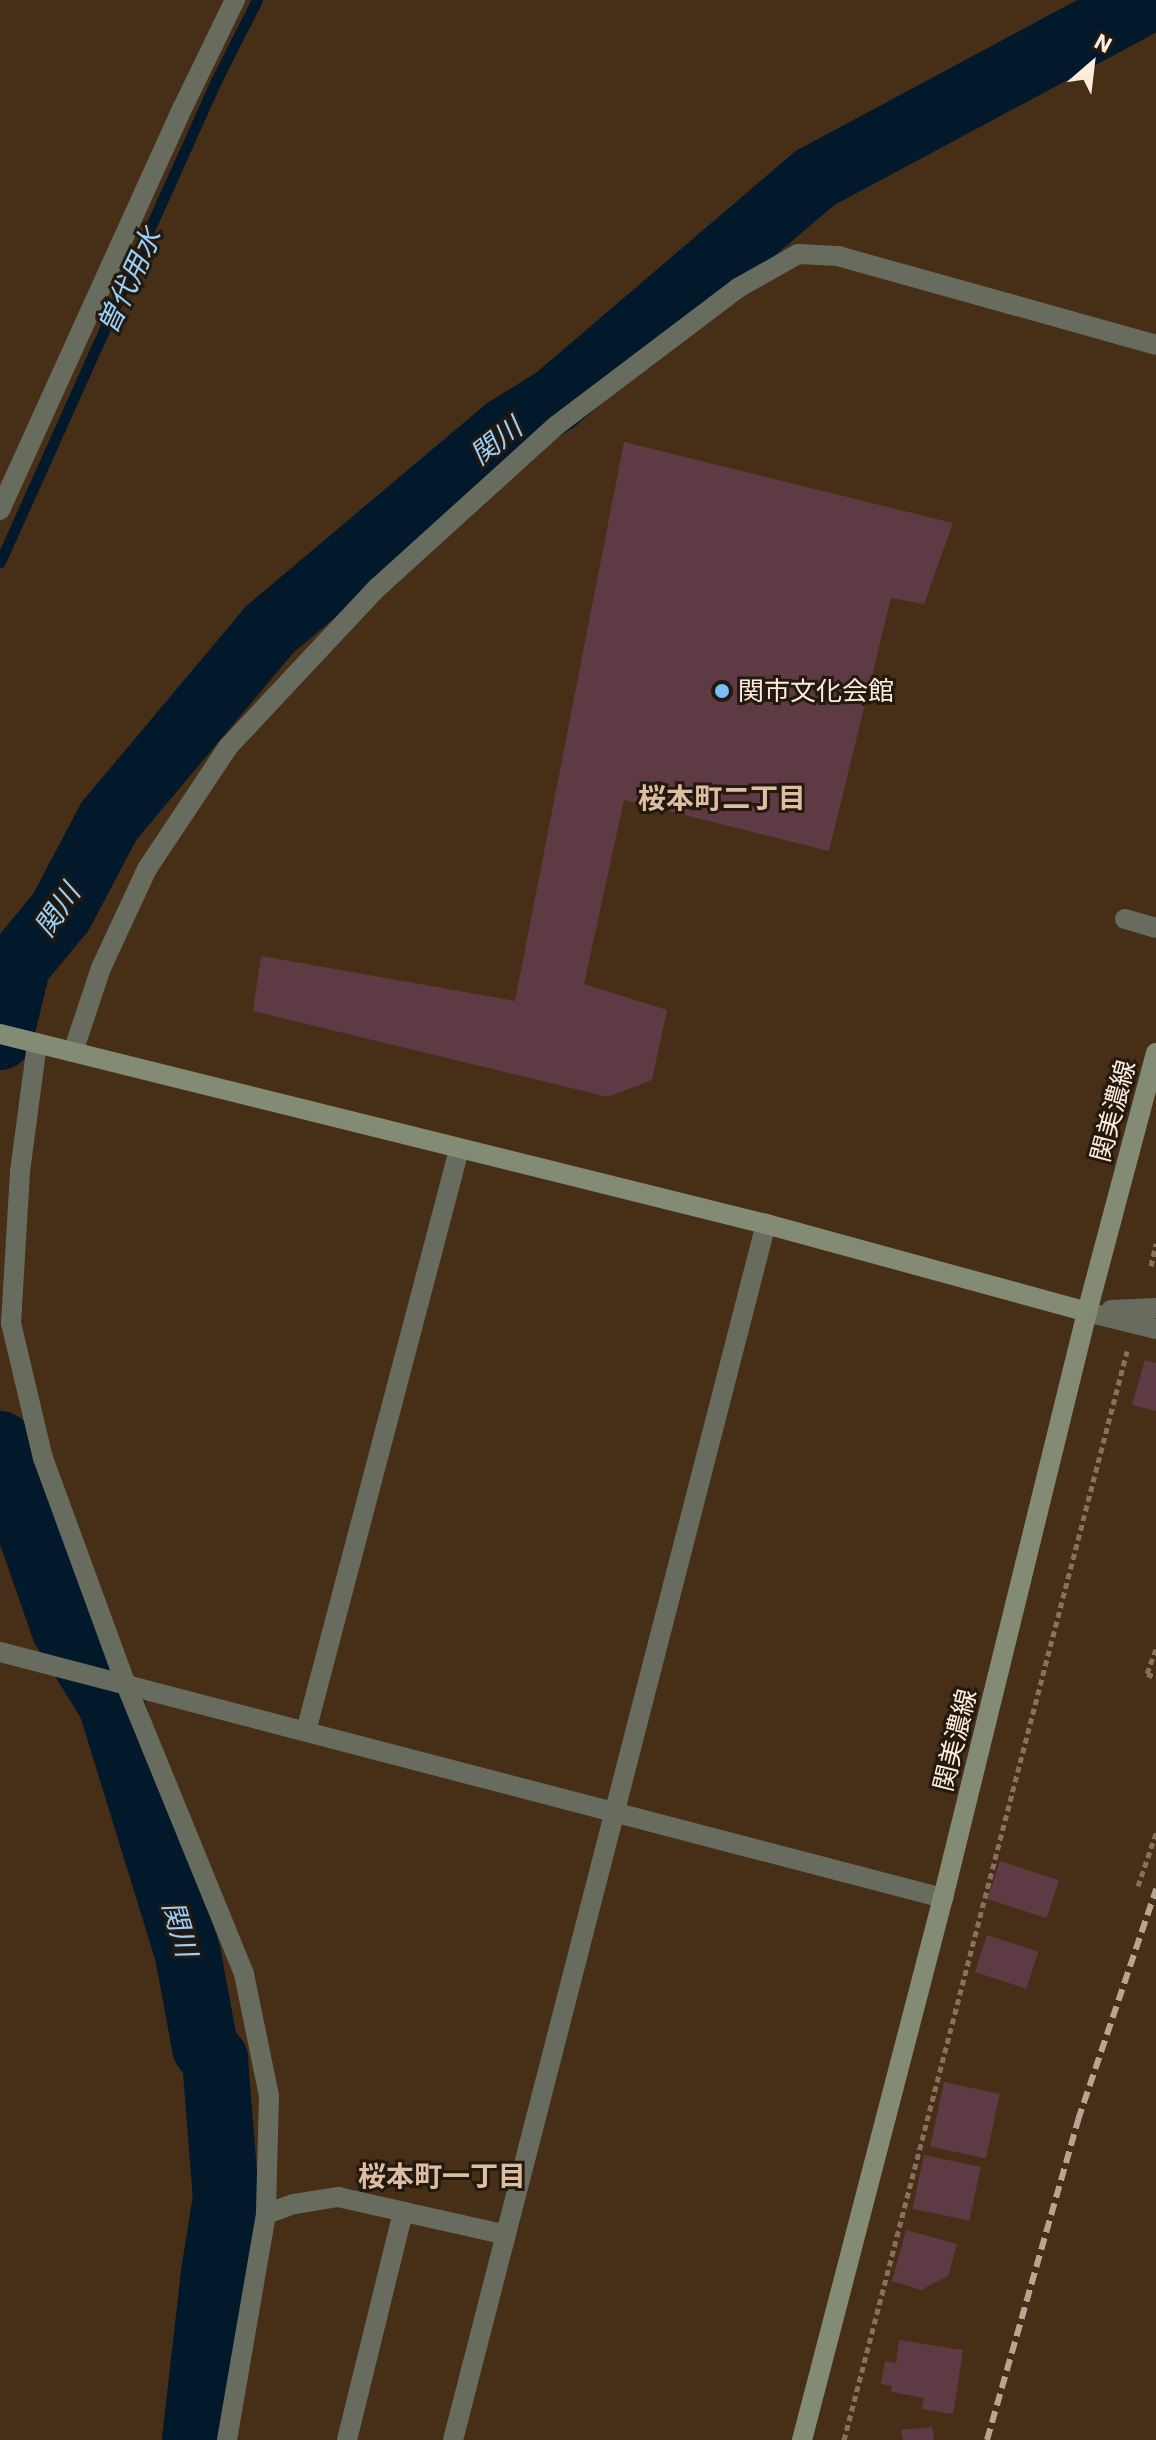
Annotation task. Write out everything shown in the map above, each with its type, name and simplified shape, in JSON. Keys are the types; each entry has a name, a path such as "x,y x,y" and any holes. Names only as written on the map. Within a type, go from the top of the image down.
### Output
{"main road":[{"path":"0,1034 766,1224 1087,1312"},
{"name":"関美濃線","path":"802,2440 943,1898 1087,1312 1156,1053"}],"street":[{"path":"0,510 183,107 235,0"},
{"path":"73,1052 101,968 147,869 228,747 377,588 557,425 738,288 798,254 838,256 1156,345"},
{"path":"1125,919 1156,928"},
{"path":"37,1044 20,1172 11,1323 43,1458 125,1686 244,1974 269,2096 266,2214 227,2440"},
{"path":"306,1731 459,1150"},
{"path":"453,2440 766,1224"},
{"path":"1087,1312 1156,1308"},
{"path":"1087,1312 1156,1329"},
{"path":"0,1652 943,1898"},
{"path":"266,2214 294,2204 338,2197 506,2235"},
{"path":"347,2440 403,2212"}],"path":[{"path":"1151,1266 1156,1244"},
{"path":"844,2440 1127,1348 1142,1352"},
{"path":"1156,1649 1147,1674 1156,1677"},
{"path":"1138,1886 1156,1833"}],"building":[{"name":"関市文化会館","path":"624,442 953,523 924,604 891,598 829,851 624,800 584,984 667,1010 652,1080 608,1097 253,1011 261,956 515,1001"},
{"path":"1145,1360 1156,1363 1156,1411 1132,1405"},
{"path":"1000,1861 1059,1880 1047,1918 988,1899"},
{"path":"987,1935 1038,1952 1026,1989 975,1972"},
{"path":"944,2082 1000,2094 986,2158 930,2147"},
{"path":"924,2155 981,2167 969,2221 913,2209"},
{"path":"906,2230 957,2244 948,2276 921,2290 892,2281"},
{"path":"899,2340 963,2350 953,2414 922,2409 924,2398 891,2392 892,2386 881,2384 885,2361 896,2363"},
{"path":"932,2427 934,2440 903,2440 901,2430"}],"waterway":[{"name":"曽代用水","path":"0,562 216,81 257,0"},
{"name":"関川","path":"0,1037 18,964 61,912 109,821 269,630 508,429 555,400 815,178 1147,0"},
{"name":"関川","path":"0,1444 64,1628 111,1704 188,1955 205,2047 215,2059 226,2198 195,2440"}],"railway":[{"path":"987,2440 1078,2120 1156,1889"}],"place":[{"name":"関市文化会館","path":"722,691"}],"district":[{"name":"桜本町二丁目","path":"722,798"},
{"name":"桜本町一丁目","path":"442,2176"}]}
